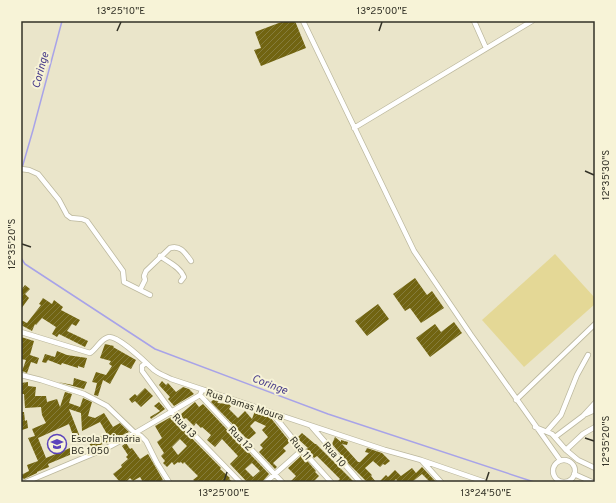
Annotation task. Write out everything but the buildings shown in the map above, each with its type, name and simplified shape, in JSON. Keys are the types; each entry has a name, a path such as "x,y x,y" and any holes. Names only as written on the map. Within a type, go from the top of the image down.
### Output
{"street":[{"path":"303,21 414,251 516,400 560,460"},
{"path":"474,21 486,48"},
{"path":"354,128 532,21"},
{"path":"21,169 38,174 59,200 67,215 71,218 87,221 123,271 124,282 150,295"},
{"path":"140,290 145,280 144,276 146,271 170,248 175,247 184,251 191,262"},
{"path":"160,256 178,268 184,277 181,280"},
{"path":"516,400 595,324"},
{"name":"Rua Damas Moura","path":"21,332 90,353 105,338 114,338 130,348 156,371 171,379 385,450 421,460 484,482"},
{"path":"547,431 561,414 575,380 588,355"},
{"name":"Rua 13","path":"146,363 142,366 142,371 172,412 240,482"},
{"path":"21,375 96,399 112,410 135,433 142,436 146,441 169,482"},
{"path":"26,482 107,448 200,395 202,390"},
{"name":"Rua 12","path":"200,395 282,482"},
{"path":"583,416 595,403"},
{"path":"555,437 583,416 595,410"},
{"name":"Rua 11","path":"272,413 330,482"},
{"name":"Rua 10","path":"310,425 359,482"},
{"path":"535,426 547,431 555,437 566,450 578,460 595,468"},
{"path":"566,450 583,434 595,427"},
{"path":"266,482 302,450"},
{"path":"563,459 570,461 574,467 574,474 568,481 561,482 555,478 552,471 554,464 563,459"},
{"path":"421,460 441,482"},
{"path":"574,474 592,482"},
{"path":"465,475 471,482"}],"shaded area":[{"path":"555,254 595,298 595,304 524,367 482,320"}],"waterway":[{"name":"Coringe","path":"22,168 62,21"},
{"name":"Coringe","path":"21,258 25,264 155,349 328,414 534,482"}],"place":[{"name":"Escola Primária BG 1050","path":"57,444"}]}
